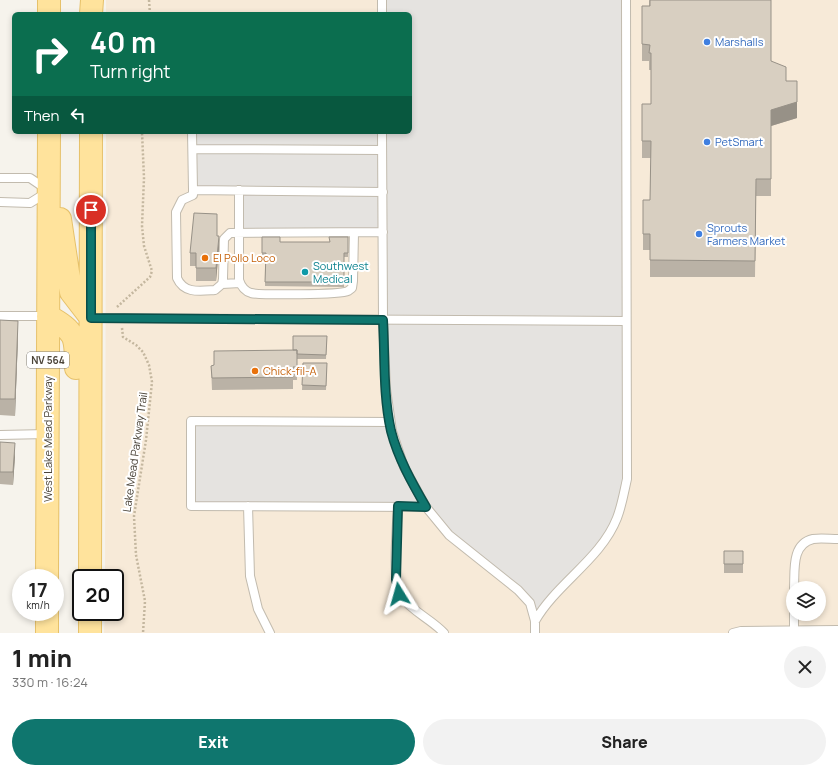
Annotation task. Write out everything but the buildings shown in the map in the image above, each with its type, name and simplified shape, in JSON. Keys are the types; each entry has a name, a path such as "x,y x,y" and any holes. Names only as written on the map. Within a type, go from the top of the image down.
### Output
{"main road":[{"path":"49,12 50,0"},
{"path":"92,0 92,12"},
{"path":"90,569 91,134"},
{"path":"49,139 71,292 91,318"},
{"name":"West Lake Mead Parkway","path":"47,569 49,139"},
{"path":"48,316 64,325 76,340 77,430 90,461"},
{"path":"47,621 47,633"},
{"path":"90,621 90,633"}],"lane":[{"path":"382,0 382,12"},
{"path":"535,621 545,605 606,537 617,518 626,479 626,0"},
{"path":"192,134 193,195 182,200 176,212 177,278 185,289 196,292 215,290 222,284 224,279 224,239 230,233 383,232"},
{"path":"382,134 383,320 386,389 392,431 404,467 426,507 449,535 518,590 530,603 535,621 535,633"},
{"path":"193,149 382,150"},
{"path":"0,178 30,178 49,191 30,203 0,202"},
{"path":"193,190 383,192"},
{"path":"240,190 240,283 246,291 252,293 328,293 348,291 352,288 353,281 354,233"},
{"path":"222,284 240,283"},
{"path":"0,316 48,316"},
{"path":"91,318 626,321"},
{"path":"390,422 191,421 191,506 426,507"},
{"path":"0,435 48,434"},
{"path":"248,506 250,576 258,609 270,633"},
{"path":"398,506 396,579 399,594 408,604 444,633"},
{"path":"794,581 795,557 800,547 813,539 838,539"},
{"path":"794,621 794,631"},
{"path":"733,633 838,630"}],"path":[{"path":"149,0 150,12"},
{"name":"Lake Mead Parkway Trail","path":"142,134 144,178 142,226 144,246 152,271 150,277 117,306 123,337 143,352 149,365 152,382 144,454 134,516 136,555 145,601 142,633"}],"shaded area":[{"path":"106,0 838,0 838,633 104,633 105,621 124,621 124,569 105,569 106,134 412,134 412,12 106,12"},
{"path":"382,0 626,0 627,479 606,537 535,621 530,603 449,535 426,507 191,506 191,421 390,422 383,232 239,232 239,191 193,190 193,134 412,134 412,12 382,12"}],"place":[{"name":"Marshalls","path":"707,42"},
{"name":"PetSmart","path":"707,142"},
{"name":"Sprouts Farmers Market","path":"699,234"},
{"name":"El Pollo Loco","path":"205,258"},
{"name":"Southwest Medical","path":"305,272"},
{"name":"Chick-fil-A","path":"255,371"}],"route":[{"path":"91,210 91,318 349,321 383,320 386,389 392,431 404,467 426,507 398,506 396,579 399,594"}]}
